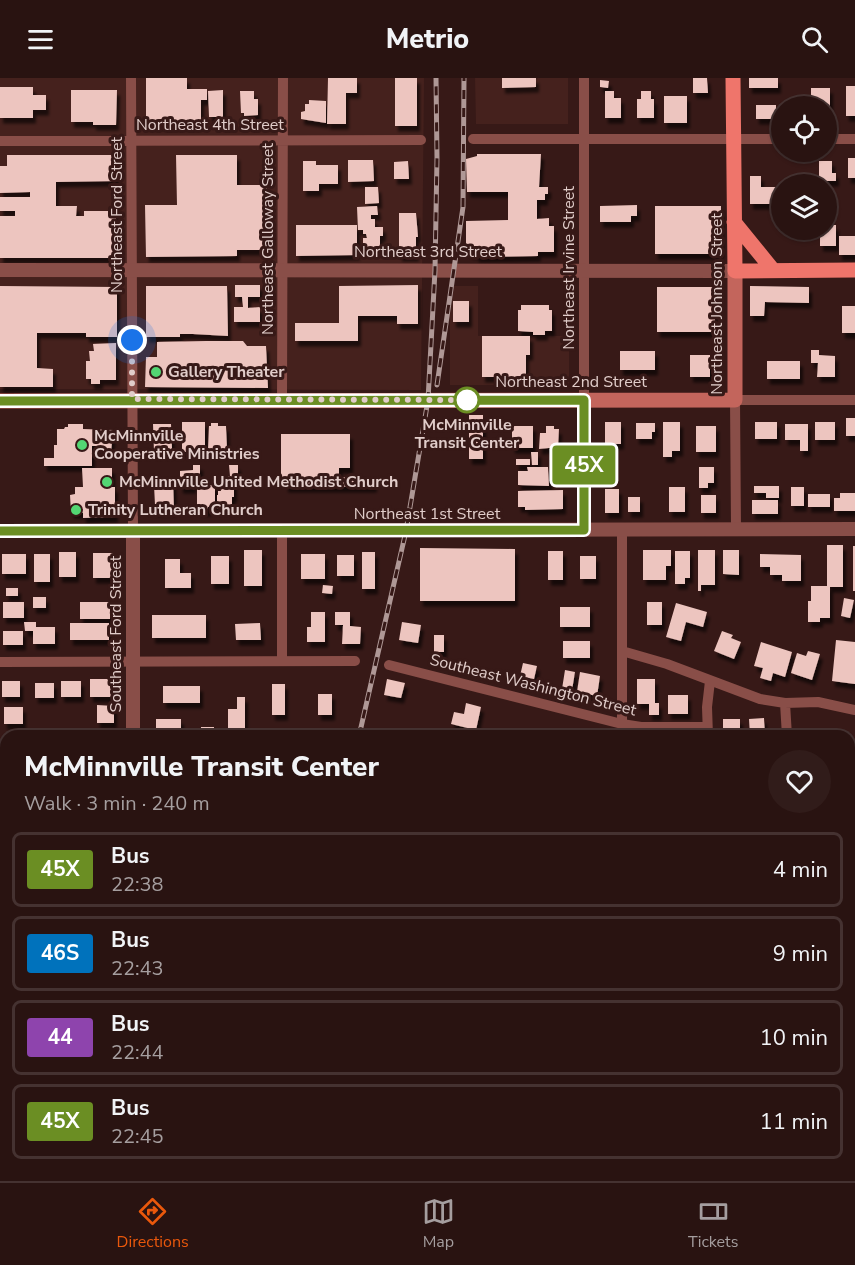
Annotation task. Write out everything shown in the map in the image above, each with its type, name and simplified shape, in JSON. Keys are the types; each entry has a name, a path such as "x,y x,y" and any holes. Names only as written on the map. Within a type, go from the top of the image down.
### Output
{"main road":[{"name":"Northeast Johnson Street","path":"733,78 735,400"},
{"path":"734,222 773,270"},
{"name":"Northeast 3rd Street","path":"735,270 855,270"},
{"name":"Northeast 2nd Street","path":"0,401 132,399 735,400"}],"street":[{"name":"Northeast Ford Street","path":"131,78 133,531"},
{"name":"Northeast Galloway Street","path":"282,400 283,78"},
{"name":"Northeast Irvine Street","path":"584,78 584,530"},
{"path":"473,139 771,139"},
{"path":"837,139 855,139"},
{"name":"Northeast 4th Street","path":"0,141 421,140"},
{"name":"Northeast 3rd Street","path":"0,270 735,270"},
{"name":"Northeast 2nd Street","path":"735,400 855,400"},
{"name":"Northeast Johnson Street","path":"735,400 736,530"},
{"name":"Northeast 1st Street","path":"0,531 855,529"},
{"path":"622,530 622,724 626,730"},
{"name":"Southeast Ford Street","path":"133,531 133,730"},
{"path":"282,531 282,661"},
{"path":"622,651 644,655 760,699 785,703 818,702 855,710"},
{"path":"0,662 355,661"},
{"name":"Southeast Washington Street","path":"389,665 622,724 681,730"},
{"path":"707,730 706,707 710,681"},
{"path":"785,703 787,730"}],"shaded area":[{"path":"0,78 424,78 421,390 0,389"},
{"path":"475,78 502,78 502,88 523,88 538,78 568,78 568,124 476,124"},
{"path":"454,286 478,286 478,336 569,336 569,385 450,385 450,313"}],"building":[{"path":"146,78 187,78 187,89 207,89 207,100 201,100 201,125 150,125 146,122"},
{"path":"328,78 357,78 357,93 346,93 346,124 327,124"},
{"path":"395,78 417,78 417,126 395,126"},
{"path":"502,78 536,78 536,87 502,88"},
{"path":"693,78 707,78 708,93 693,93"},
{"path":"749,78 778,78 778,88 749,88"},
{"path":"600,80 609,81 608,88 600,87"},
{"path":"846,86 855,86 855,116 846,116"},
{"path":"0,87 33,87 33,95 46,95 46,110 33,110 33,118 0,118"},
{"path":"811,88 830,88 830,96 811,96"},
{"path":"71,90 117,90 116,125 71,122"},
{"path":"223,90 223,117 209,117 208,91"},
{"path":"240,91 254,91 254,99 258,99 258,115 244,116 244,113 241,113"},
{"path":"605,91 614,91 614,98 621,98 621,118 605,118"},
{"path":"641,91 651,91 651,99 654,99 654,118 637,118 637,99 641,99"},
{"path":"664,96 687,96 687,123 664,123"},
{"path":"309,100 326,101 326,123 301,119 301,112 305,111 305,104 309,104"},
{"path":"756,105 771,105 771,119 756,119"},
{"path":"477,154 541,154 539,187 548,187 548,194 545,194 545,200 537,200 537,219 549,218 549,226 554,226 554,252 538,252 538,256 476,257 476,254 466,252 466,221 508,220 508,192 467,192 466,159 477,156"},
{"path":"7,155 116,155 117,181 56,182 56,206 77,206 76,216 84,216 84,211 116,211 116,258 0,258 0,216 15,216 15,211 0,211 0,197 30,197 30,192 0,193 0,166 7,166"},
{"path":"176,155 237,155 237,185 267,185 267,250 237,250 237,256 146,257 145,205 177,205"},
{"path":"848,158 855,158 855,178 848,178"},
{"path":"348,160 373,160 374,181 348,182"},
{"path":"303,161 316,161 316,165 338,165 338,184 319,184 319,191 303,191"},
{"path":"408,161 409,179 394,179 394,162"},
{"path":"819,162 832,162 832,173 836,174 819,174"},
{"path":"750,176 761,176 761,187 771,187 771,204 750,204"},
{"path":"365,187 378,187 379,203 365,204"},
{"path":"637,205 637,216 631,216 631,222 600,222 600,206"},
{"path":"377,206 378,215 371,215 371,219 375,219 375,227 383,227 383,236 380,236 380,250 363,251 363,238 367,238 363,230 358,230 357,207"},
{"path":"655,206 721,206 721,254 655,254"},
{"path":"399,213 416,213 418,237 416,237 416,256 399,256"},
{"path":"296,225 357,225 357,255 296,256"},
{"path":"839,236 855,236 855,255 839,255"},
{"path":"820,240 836,240 836,246 820,246"},
{"path":"235,285 260,285 260,297 248,297 248,308 260,307 260,322 234,322 234,307 243,307 242,297 235,297"},
{"path":"418,285 418,324 397,324 397,316 358,316 358,341 295,341 295,323 339,323 339,286"},
{"path":"0,286 117,287 117,337 86,337 86,333 37,333 37,368 53,369 53,387 0,387"},
{"path":"146,286 227,286 228,336 180,334 180,337 146,337"},
{"path":"750,286 809,287 809,303 765,302 764,316 750,316"},
{"path":"657,287 715,287 715,332 657,332"},
{"path":"453,301 469,301 469,322 453,322"},
{"path":"521,305 549,305 549,310 552,310 552,331 545,331 545,335 533,335 533,332 518,331 518,310 521,310"},
{"path":"842,306 855,306 855,333 842,333"},
{"path":"482,336 530,336 530,355 526,355 526,377 482,377"},
{"path":"243,341 247,346 266,346 268,388 145,387 146,357 157,357 157,342"},
{"path":"116,343 116,380 100,380 100,384 91,384 91,379 86,379 86,361 90,361 89,351 94,351 93,344"},
{"path":"811,350 819,350 819,355 835,356 835,377 817,377 818,363 811,363"},
{"path":"620,351 655,351 655,370 620,370"},
{"path":"690,355 710,355 710,377 690,377"},
{"path":"767,361 800,361 800,379 767,379"},
{"name":"McMinnville Transit Center","path":"469,415 483,415 483,459 469,459"},
{"path":"846,418 855,418 855,436 846,436"},
{"path":"182,422 205,422 205,452 182,452"},
{"path":"605,422 621,422 621,444 605,444"},
{"path":"663,422 680,422 680,451 672,451 672,457 663,457"},
{"path":"755,422 777,422 777,439 755,439"},
{"path":"815,422 835,422 835,440 815,440"},
{"path":"211,423 226,426 227,449 208,450"},
{"path":"636,423 655,423 652,439 636,439"},
{"name":"McMinnville Cooperative Ministries","path":"68,424 83,424 83,429 113,430 111,453 102,453 102,446 92,446 92,466 44,466 44,458 54,458 57,429 64,429 68,427"},
{"path":"153,424 171,424 172,449 168,452 154,452"},
{"path":"785,424 808,424 808,451 800,451 800,440 785,440"},
{"path":"512,426 533,426 533,448 512,448"},
{"path":"546,426 559,429 558,447 539,449 540,433 546,433"},
{"path":"696,426 716,426 716,452 696,452"},
{"path":"281,434 350,434 350,468 339,468 339,477 374,477 374,487 285,487 285,479 281,479"},
{"path":"531,452 538,452 538,465 532,465"},
{"path":"516,459 530,459 530,465 516,465"},
{"path":"193,465 200,465 200,480 193,481 193,488 180,488 180,471 193,470"},
{"path":"229,465 238,465 238,476 234,476 232,509 217,509 217,495 218,491 221,491 220,483 223,483 223,477 230,476"},
{"path":"527,467 548,467 549,486 518,485 518,471 528,471"},
{"path":"699,467 714,467 714,483 708,483 708,488 699,488"},
{"path":"82,468 112,468 112,487 115,487 115,517 83,518 83,513 71,513 70,495 75,494 75,487 83,487"},
{"path":"159,478 173,478 174,511 151,511 151,505 155,505 154,485 159,485"},
{"path":"197,485 215,485 215,507 208,507 208,511 197,511"},
{"path":"754,486 779,486 779,498 766,498 766,493 754,493"},
{"path":"669,487 685,487 685,512 669,512"},
{"path":"791,487 804,487 804,506 791,506"},
{"path":"605,489 619,489 619,513 605,513"},
{"path":"563,490 563,509 525,510 525,507 518,507 518,491"},
{"path":"840,493 855,493 855,511 834,511 834,498 840,498"},
{"path":"808,494 830,494 830,507 808,507"},
{"path":"701,495 716,495 716,513 701,513"},
{"path":"628,497 640,497 640,512 628,512"},
{"path":"752,500 778,500 778,514 752,514"},
{"path":"827,545 843,545 843,587 830,587 830,618 820,618 820,622 808,622 811,586 827,586"},
{"path":"853,546 855,546 855,591 853,591"},
{"path":"420,548 515,549 515,601 420,601"},
{"path":"244,550 262,550 262,586 244,586"},
{"path":"643,550 671,550 671,566 666,566 666,580 643,580"},
{"path":"698,550 715,550 715,585 701,585 701,591 698,591"},
{"path":"723,550 739,550 739,575 723,574"},
{"path":"548,551 563,551 563,580 548,580"},
{"path":"675,551 690,551 690,578 685,578 685,584 675,584"},
{"path":"59,552 76,552 76,577 59,577"},
{"path":"362,552 375,552 375,589 362,589"},
{"path":"93,553 114,553 114,578 93,578"},
{"path":"2,554 26,554 26,574 2,574"},
{"path":"34,554 50,554 50,582 34,582"},
{"path":"301,554 325,554 325,579 301,579"},
{"path":"760,554 801,555 801,581 782,581 782,575 770,575 770,567 760,567"},
{"path":"337,555 354,555 354,576 337,576"},
{"path":"211,556 229,556 229,584 211,584"},
{"path":"580,556 596,556 596,579 580,579"},
{"path":"165,559 180,559 180,573 191,573 191,588 165,588"},
{"path":"323,585 333,586 332,594 322,593"},
{"path":"6,588 18,588 18,596 6,596"},
{"path":"33,597 46,597 46,608 33,608"},
{"path":"844,598 854,600 850,618 841,616"},
{"path":"3,602 24,602 24,618 3,618"},
{"path":"80,602 110,602 110,619 80,619"},
{"path":"647,602 662,602 662,625 647,625"},
{"path":"676,603 707,612 703,627 686,622 681,641 666,637"},
{"path":"560,607 590,607 590,627 560,627"},
{"path":"311,612 325,612 325,642 307,642 307,627 311,627"},
{"path":"335,612 350,612 350,626 361,627 360,644 342,644 343,625 335,625"},
{"path":"152,615 206,615 206,638 152,638"},
{"path":"24,622 36,622 36,627 55,627 55,644 33,644 33,631 25,631"},
{"path":"402,622 421,625 418,643 399,640"},
{"path":"70,623 109,623 109,640 70,640"},
{"path":"260,623 261,640 236,640 235,624"},
{"path":"3,631 23,631 23,645 3,645"},
{"path":"722,631 733,635 731,638 741,642 734,659 714,651"},
{"path":"434,635 444,635 444,652 434,652"},
{"path":"836,640 855,642 855,684 832,681"},
{"path":"563,641 590,641 590,658 563,658"},
{"path":"761,642 792,652 785,677 773,673 771,681 760,678 763,668 754,666"},
{"path":"808,651 820,654 812,680 791,673 797,653 806,656"},
{"path":"523,663 537,666 534,679 520,676"},
{"path":"565,670 575,672 572,690 562,689"},
{"path":"580,672 600,676 597,696 577,692"},
{"path":"90,679 115,679 115,697 90,697"},
{"path":"387,679 405,683 401,698 384,695"},
{"path":"637,679 655,679 655,703 659,703 659,715 649,715 649,704 637,704"},
{"path":"2,681 20,681 20,697 2,697"},
{"path":"61,681 81,681 81,697 61,697"},
{"path":"35,683 54,683 54,698 35,698"},
{"path":"272,684 285,684 285,715 272,715"},
{"path":"163,686 200,686 200,703 163,703"},
{"path":"318,694 332,694 332,715 318,715"},
{"path":"668,695 688,695 688,714 668,714"},
{"path":"237,697 245,697 245,728 228,728 228,709 237,709"},
{"path":"466,703 481,707 476,730 451,724 454,712 464,714"},
{"path":"97,705 114,706 114,723 97,723"},
{"path":"4,707 23,707 23,724 4,724"},
{"path":"764,718 765,730 750,730 749,719"},
{"path":"156,719 181,719 181,730 156,730"},
{"path":"723,719 740,719 740,730 723,730"},
{"path":"201,727 214,727 214,730 201,730"}],"railway":[{"path":"360,730 406,531 428,400 435,270 436,78"},
{"path":"437,385 463,207 464,78"}],"bus line":[{"name":"45X","path":"0,401 584,400 584,530 0,531"}],"place":[{"name":"Gallery Theater","path":"156,372"},
{"name":"McMinnville Transit Center","path":"467,400"},
{"name":"McMinnville Cooperative Ministries","path":"82,445"},
{"name":"McMinnville United Methodist Church","path":"107,482"},
{"name":"Trinity Lutheran Church","path":"76,510"}],"route":[{"path":"132,340 132,399 467,400"}]}
